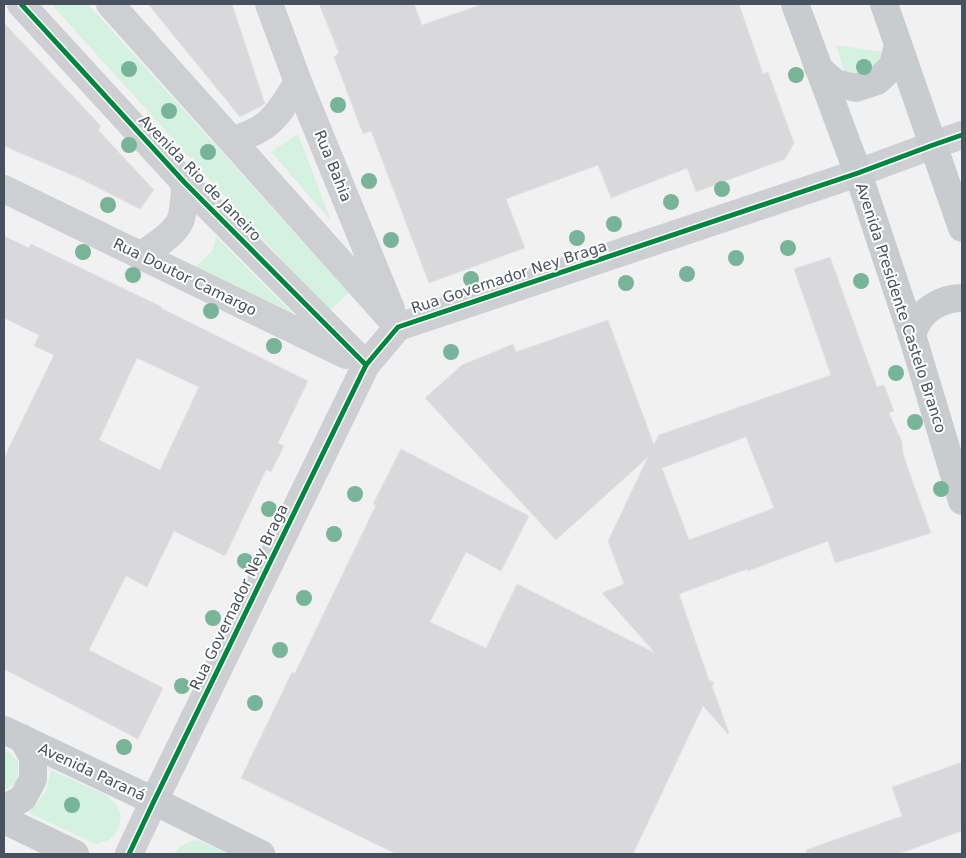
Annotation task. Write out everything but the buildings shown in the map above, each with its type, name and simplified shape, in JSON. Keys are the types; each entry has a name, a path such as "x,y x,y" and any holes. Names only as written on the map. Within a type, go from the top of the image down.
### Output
{"main road":[{"name":"Avenida Presidente Castelo Branco","path":"795,4 858,173 912,335 962,501"},
{"path":"884,4 962,228"},
{"path":"818,68 835,83 856,88 877,81 892,66 898,45"},
{"path":"912,335 920,318 934,306 952,298 962,298"},
{"path":"4,809 23,798 34,779 33,757 13,734"},
{"name":"Avenida Paraná","path":"13,734 261,854"},
{"path":"4,820 75,854"}],"street":[{"name":"Avenida Rio de Janeiro","path":"21,4 185,182 366,365"},
{"path":"110,4 398,327"},
{"name":"Rua Bahia","path":"269,4 298,82 398,327"},
{"path":"233,141 268,124 280,110 298,82"},
{"name":"Rua Governador Ney Braga","path":"129,854 366,365 398,327 858,173 962,135"},
{"path":"142,256 166,238 180,224 185,200 185,182"},
{"name":"Rua Doutor Camargo","path":"4,190 366,365"}],"green space":[{"path":"51,4 88,4 349,293 329,312"},
{"path":"836,45 882,52 881,68 853,76 844,71"},
{"path":"298,134 331,221 271,152"},
{"path":"216,237 301,321 194,268 212,251"},
{"path":"4,748 18,761 18,775 13,785 4,791"},
{"path":"51,770 106,795 115,803 121,815 119,829 109,840 96,844 29,813 46,791"},
{"path":"198,840 229,854 174,854 184,844"}],"cycle path":[{"path":"21,4 185,183 366,365"},
{"path":"129,854 366,365 398,327 858,173 962,135"}]}
